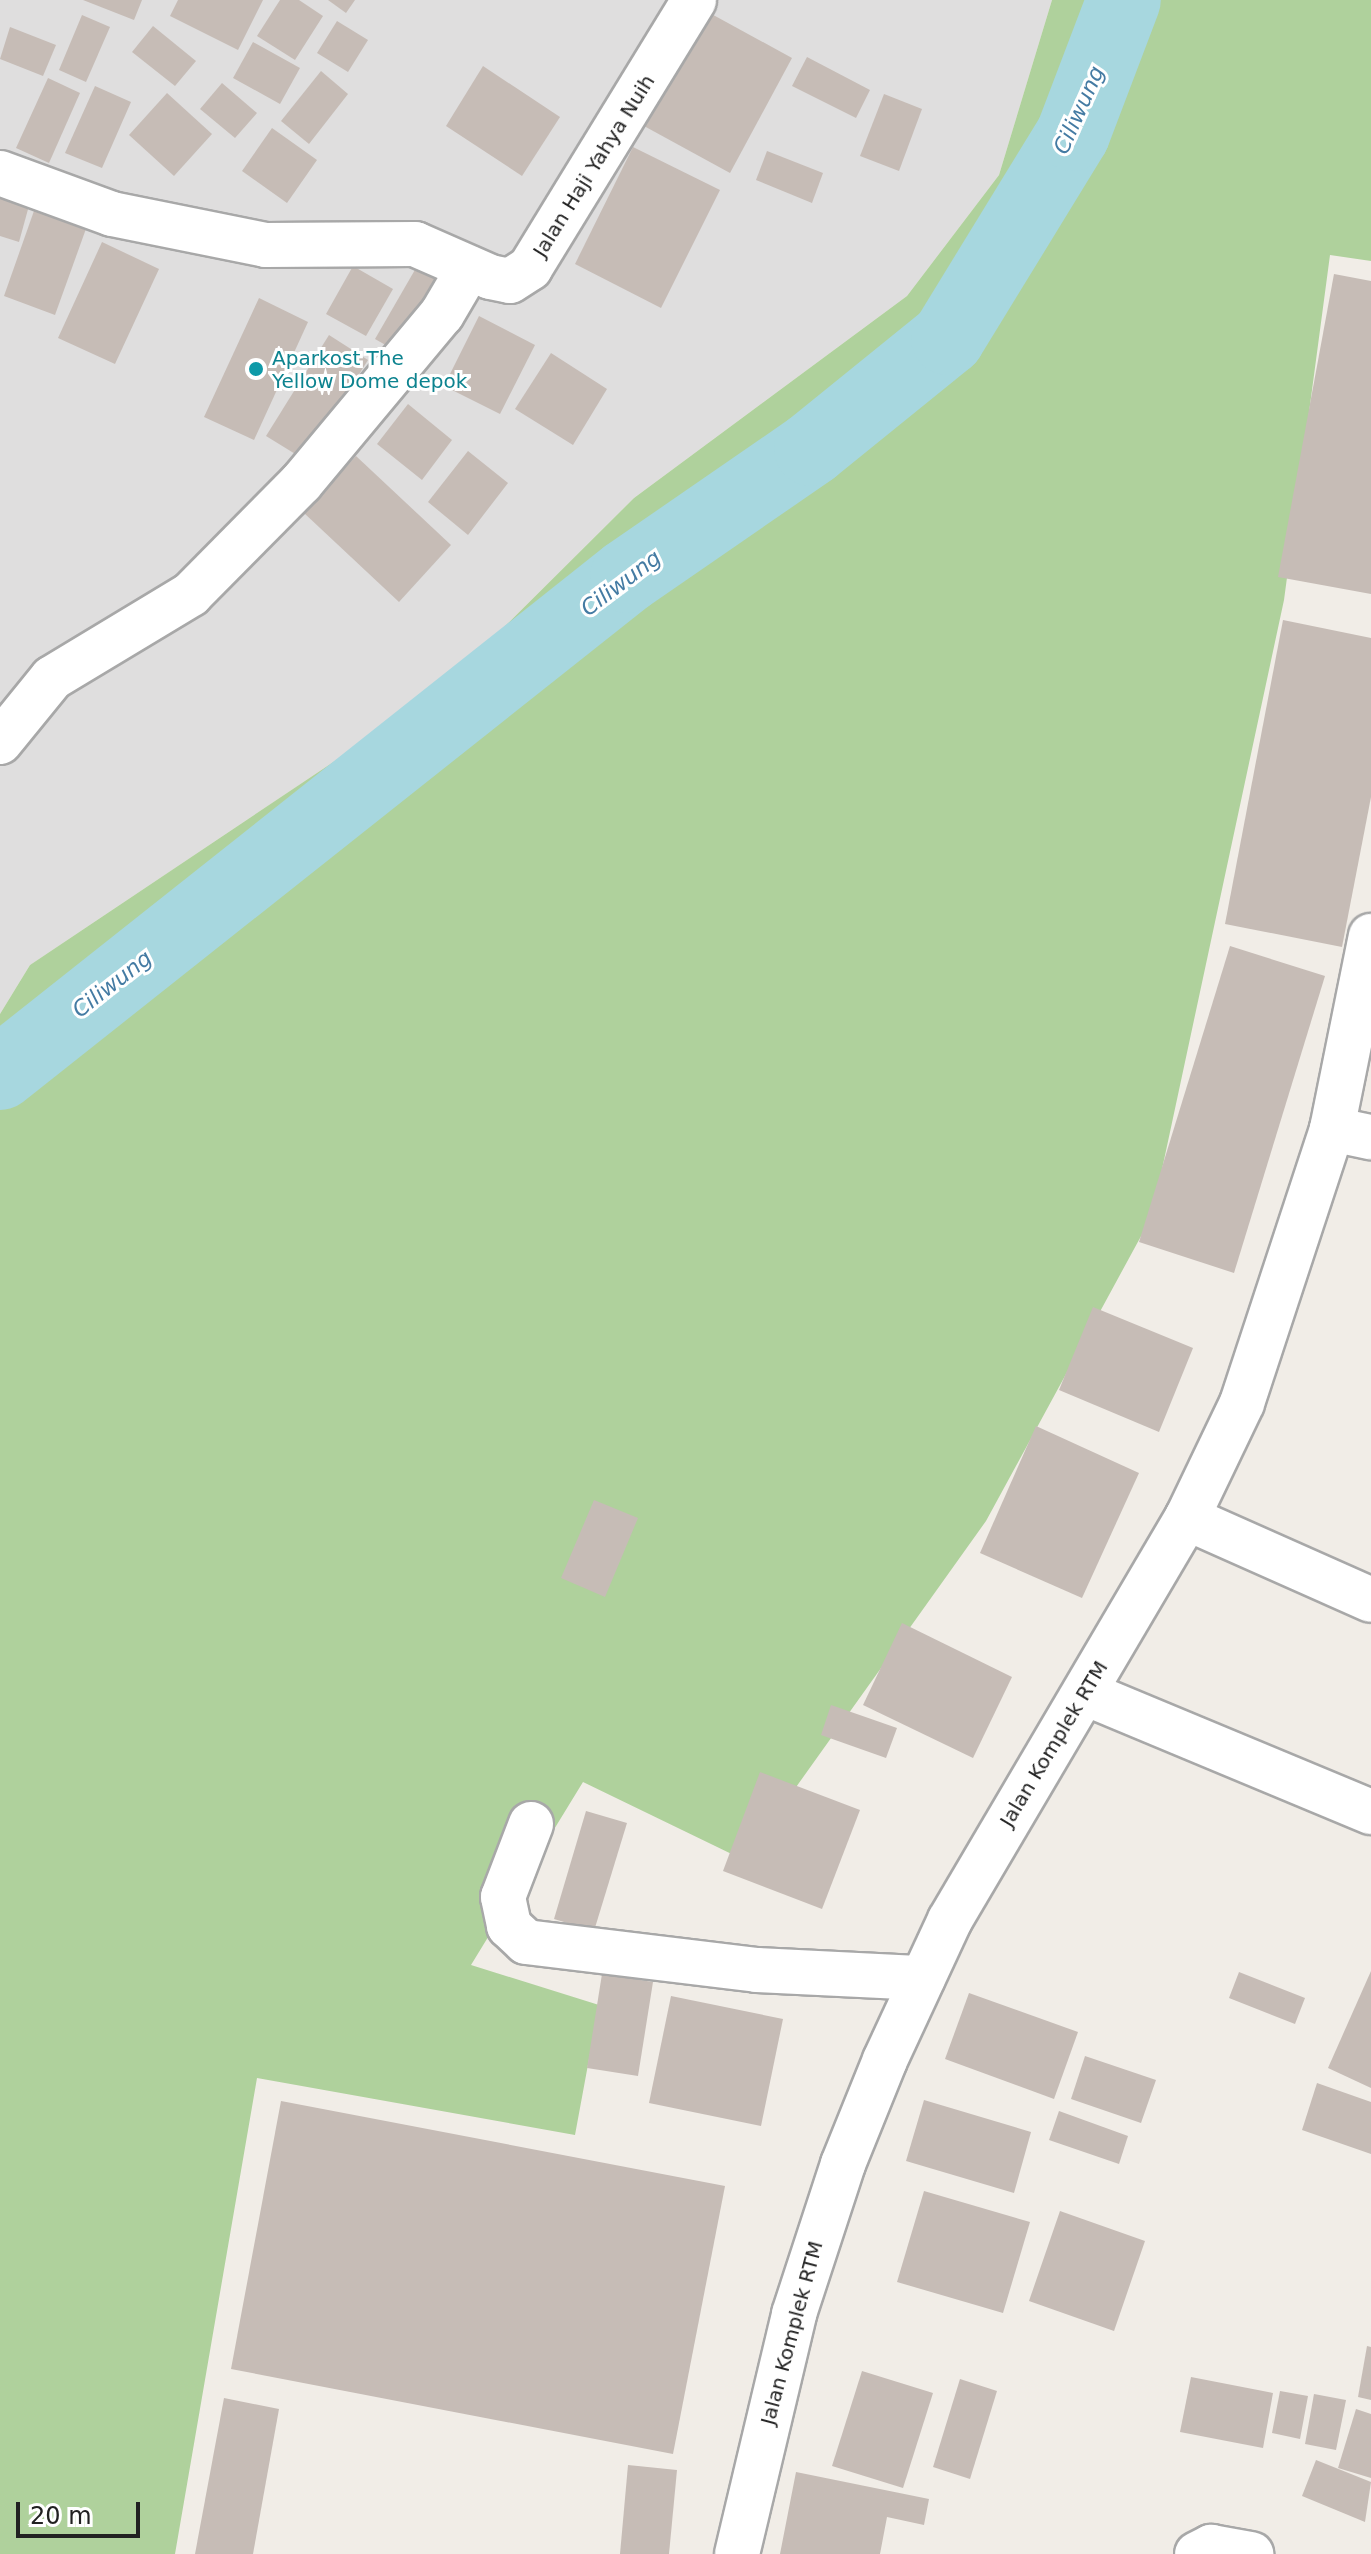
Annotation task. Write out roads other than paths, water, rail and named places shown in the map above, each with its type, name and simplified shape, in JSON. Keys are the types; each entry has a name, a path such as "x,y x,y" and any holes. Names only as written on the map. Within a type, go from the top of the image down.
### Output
{"street":[{"name":"Jalan Haji Yahya Nuih","path":"480,273 510,281 530,268 694,0"},
{"path":"0,173 112,214 266,245 415,244 480,273"},
{"path":"416,384 480,273"},
{"path":"0,742 52,678 191,594 301,483 480,273"},
{"name":"Jalan Komplek RTM","path":"737,2554 816,2243 880,2071 950,1920 1187,1518 1242,1403 1351,1133 1371,936"},
{"path":"1187,1518 1371,1600"},
{"path":"1085,1693 1371,1812"},
{"path":"531,1824 503,1897 509,1926 526,1942 757,1970 923,1978"},
{"path":"1197,2554 1211,2547 1251,2554"}],"waterway":[{"name":"Ciliwung","path":"0,1073 627,576 811,449 948,338 1073,134 1124,0"}],"place":[{"name":"Aparkost The Yellow Dome depok","path":"256,369"}]}
